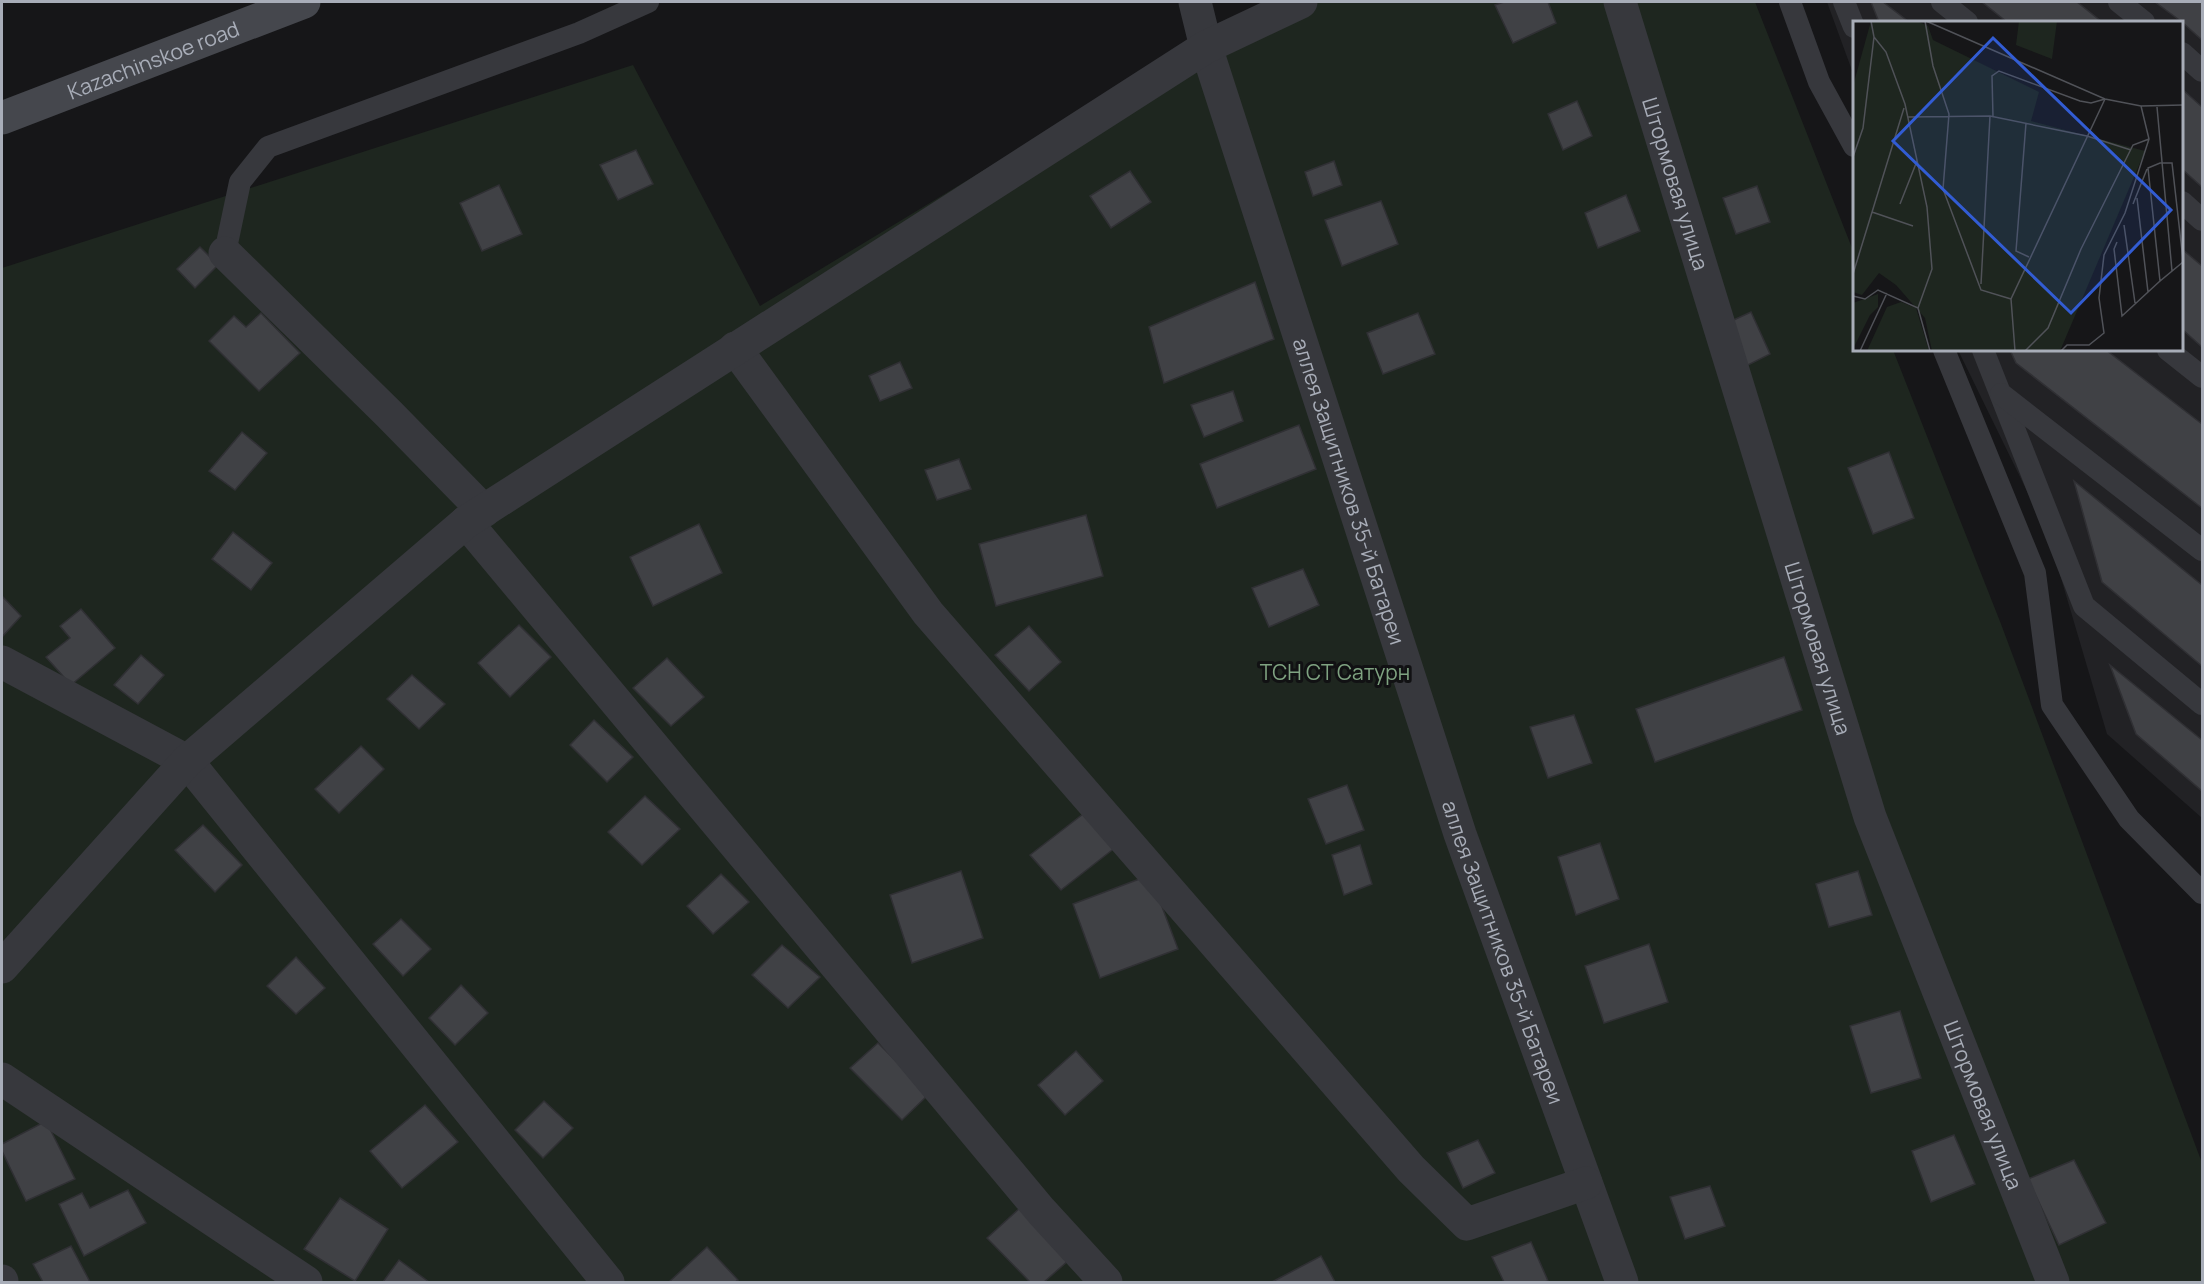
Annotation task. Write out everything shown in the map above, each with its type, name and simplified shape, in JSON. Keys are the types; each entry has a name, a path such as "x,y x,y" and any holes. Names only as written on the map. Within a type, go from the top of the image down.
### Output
{"main road":[{"name":"Kazachinskoe road","path":"2,118 304,2"}],"street":[{"name":"аллея Защитников 35-й Батареи","path":"1195,2 1206,47 1460,834 1622,1282"},
{"path":"2,967 188,761 476,517 735,348 1206,47 1301,2"},
{"name":"Штормовая улица","path":"1620,2 1870,816 2053,1282"},
{"path":"225,253 381,406 476,517 1041,1211 1106,1282"},
{"path":"735,348 928,613 1411,1169 1435,1193 1467,1224 1586,1183"},
{"path":"2,662 188,761 608,1282"},
{"path":"2,1079 277,1271 306,1282"}],"lane":[{"path":"225,253 240,182 268,147 579,33 648,2"},
{"path":"1790,2 1819,82 1853,144"},
{"path":"1844,2 1853,24"},
{"path":"1942,2 1966,21"},
{"path":"2119,2 2143,21"},
{"path":"2183,55 2202,70"},
{"path":"2183,204 2202,220"},
{"path":"1944,351 2035,573 2052,705 2129,819 2202,893"},
{"path":"1983,351 2084,606 2202,704"},
{"path":"2169,351 2202,377"},
{"path":"2000,393 2202,550"}],"shaded area":[{"path":"1827,2 2202,2 2202,818 2107,734 2048,534 1958,351 2183,351 2183,21 1853,21 1853,73"}],"green space":[{"name":"ТСН СТ Сатурн","path":"1271,2 1755,2 1853,250 1853,351 1893,351 2001,624 2202,1163 2202,1282 2,1282 2,268 633,65 760,306 1190,45"}],"building":[{"path":"1504,2 1548,2 1556,23 1513,43 1495,5"},
{"path":"1871,2 1883,2 1908,21 1879,21"},
{"path":"1982,2 2077,2 2101,21 2006,21"},
{"path":"2155,2 2202,2 2202,40"},
{"path":"2183,90 2202,107 2202,187 2183,170"},
{"path":"1577,101 1592,136 1563,150 1548,114"},
{"path":"636,150 653,184 618,200 600,165"},
{"path":"1334,161 1342,185 1313,196 1305,172"},
{"path":"1130,171 1151,202 1111,228 1090,196"},
{"path":"499,185 522,234 482,251 460,203"},
{"path":"1757,186 1770,222 1736,234 1723,198"},
{"path":"1626,195 1640,231 1598,248 1585,213"},
{"path":"1381,201 1398,244 1342,266 1325,220"},
{"path":"200,247 218,265 195,288 177,269"},
{"path":"2183,250 2202,266 2202,347 2183,330"},
{"path":"1255,282 1274,339 1164,383 1149,327"},
{"path":"1751,312 1770,354 1742,368 1725,324"},
{"path":"261,313 300,353 259,391 209,341 234,316 246,327"},
{"path":"1418,313 1435,354 1383,374 1367,333"},
{"path":"2010,351 2107,351 2202,424 2202,508 2016,363"},
{"path":"900,362 912,388 880,401 869,376"},
{"path":"1233,391 1243,421 1204,437 1191,405"},
{"path":"1299,425 1316,469 1217,508 1200,464"},
{"path":"242,432 267,453 235,490 209,471"},
{"path":"1889,452 1914,518 1873,534 1848,468"},
{"path":"959,459 971,489 937,500 925,470"},
{"path":"2074,481 2202,585 2202,666 2102,582"},
{"path":"1086,515 1103,576 996,606 979,544"},
{"path":"699,524 722,573 653,606 630,557"},
{"path":"233,532 272,563 251,590 212,559"},
{"path":"1303,569 1319,605 1269,627 1252,588"},
{"path":"2,596 21,616 2,637"},
{"path":"81,609 115,648 71,685 46,657 70,638 60,626"},
{"path":"519,625 551,657 510,697 478,663"},
{"path":"1029,626 1061,662 1029,691 995,655"},
{"path":"141,655 164,675 138,704 114,685"},
{"path":"1784,657 1802,710 1655,762 1636,709"},
{"path":"667,658 704,697 671,726 633,688"},
{"path":"2110,665 2202,740 2202,791 2136,734"},
{"path":"412,675 445,704 419,729 387,699"},
{"path":"1574,715 1592,763 1548,778 1530,727"},
{"path":"594,720 633,757 607,782 570,745"},
{"path":"361,746 384,769 339,813 315,789"},
{"path":"1347,785 1364,830 1326,844 1308,799"},
{"path":"645,796 680,829 642,865 608,832"},
{"path":"1087,811 1116,847 1061,890 1030,855"},
{"path":"203,825 242,865 215,892 175,850"},
{"path":"1600,843 1619,899 1576,915 1558,857"},
{"path":"1360,845 1372,884 1344,895 1332,855"},
{"path":"961,871 983,938 912,963 890,895"},
{"path":"1858,871 1872,915 1829,927 1816,884"},
{"path":"721,874 749,902 713,934 687,906"},
{"path":"1150,875 1178,949 1100,978 1073,904"},
{"path":"401,919 431,949 403,976 373,944"},
{"path":"1649,944 1668,1002 1604,1023 1585,966"},
{"path":"782,945 820,977 788,1008 752,975"},
{"path":"296,957 325,988 296,1014 267,986"},
{"path":"461,985 488,1013 455,1045 429,1018"},
{"path":"1900,1011 1921,1078 1871,1093 1850,1026"},
{"path":"878,1043 929,1094 902,1120 850,1068"},
{"path":"1076,1051 1103,1081 1065,1115 1038,1085"},
{"path":"544,1101 573,1128 543,1158 515,1130"},
{"path":"425,1105 458,1142 402,1188 370,1151"},
{"path":"46,1121 75,1179 26,1201 2,1151 2,1144"},
{"path":"1954,1135 1975,1184 1931,1202 1912,1151"},
{"path":"1478,1140 1495,1173 1463,1188 1447,1153"},
{"path":"2074,1160 2106,1223 2059,1245 2028,1179"},
{"path":"1710,1186 1725,1226 1685,1239 1670,1197"},
{"path":"128,1190 146,1223 84,1256 59,1204 82,1193 90,1208"},
{"path":"340,1198 388,1229 355,1281 304,1249"},
{"path":"1021,1207 1069,1260 1044,1282 1030,1282 987,1238"},
{"path":"1531,1242 1548,1281 1504,1282 1492,1257"},
{"path":"71,1246 90,1282 43,1282 33,1264"},
{"path":"707,1247 738,1280 735,1282 669,1282"},
{"path":"1321,1256 1335,1282 1272,1282"},
{"path":"399,1260 429,1282 383,1282"}]}
